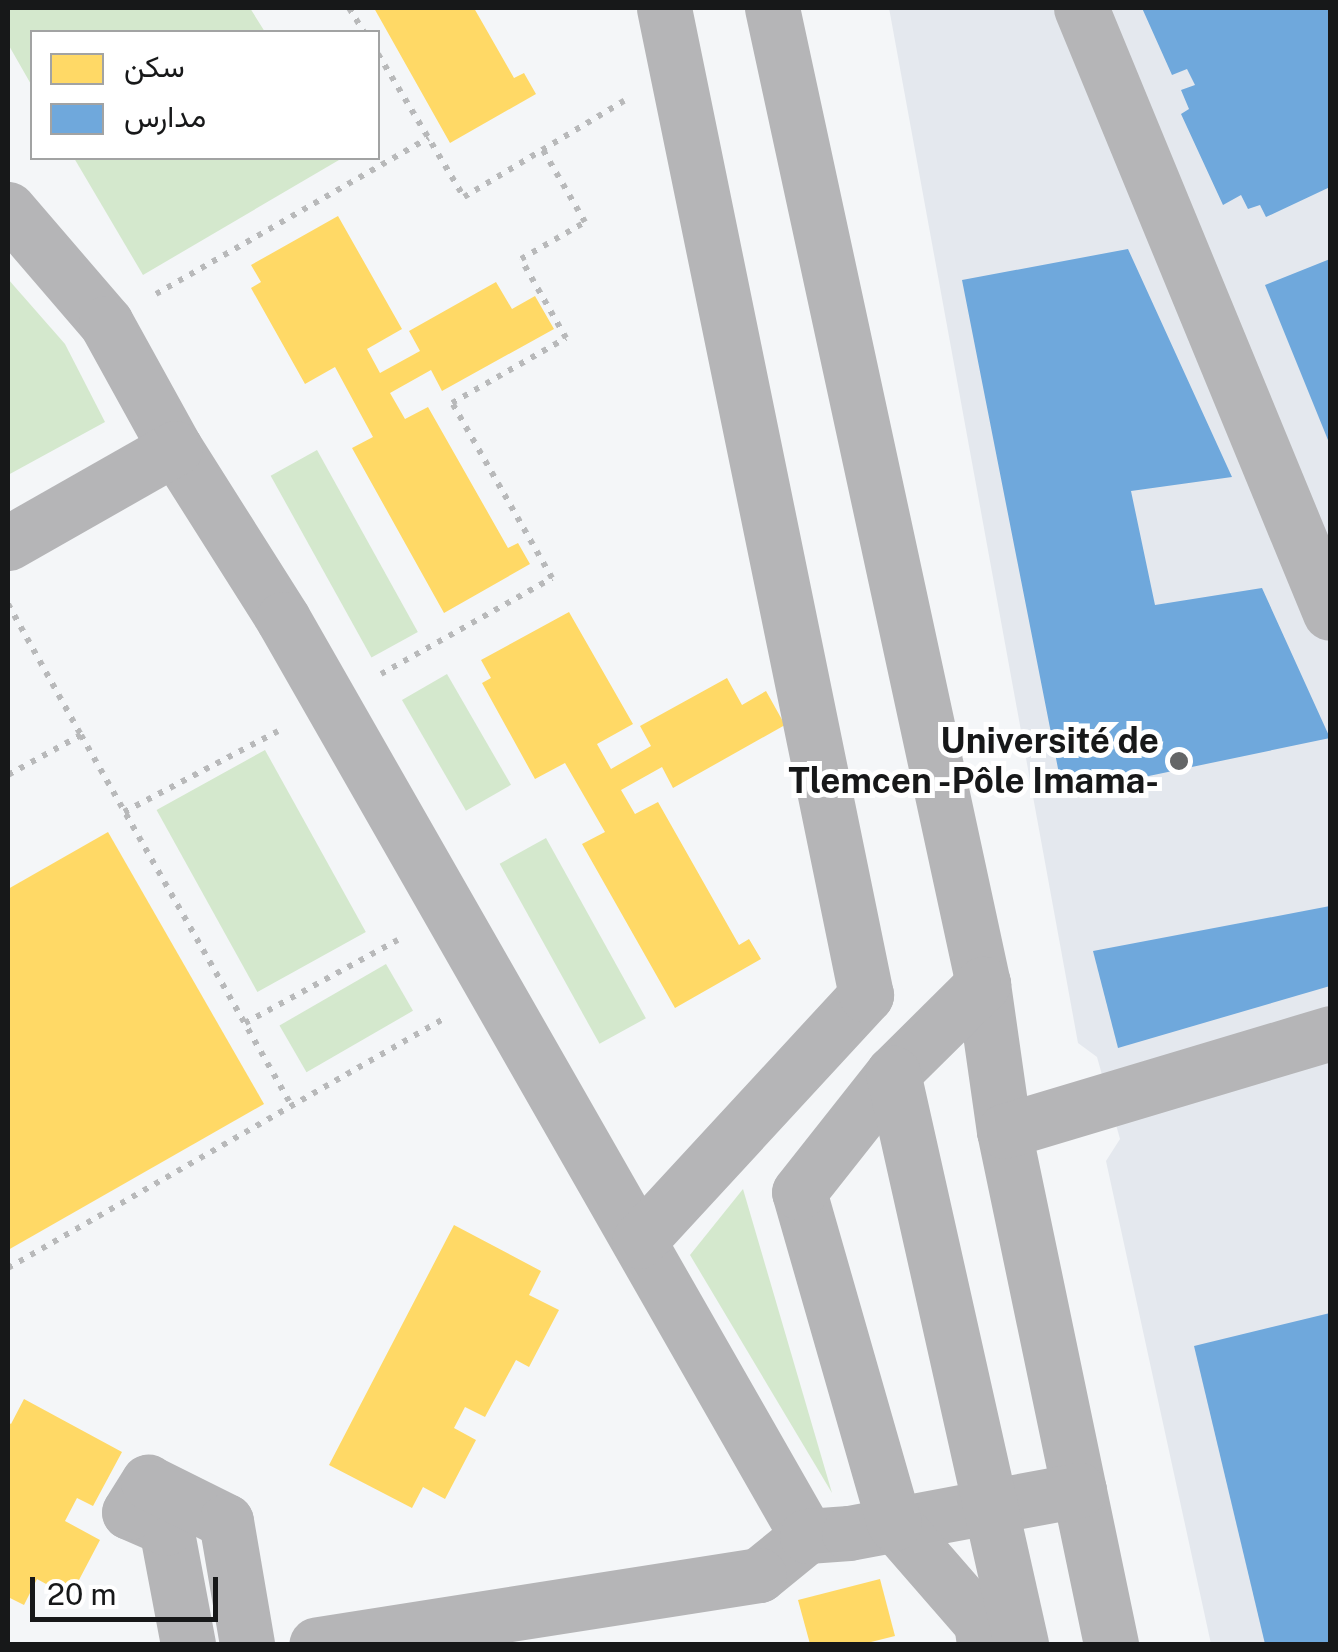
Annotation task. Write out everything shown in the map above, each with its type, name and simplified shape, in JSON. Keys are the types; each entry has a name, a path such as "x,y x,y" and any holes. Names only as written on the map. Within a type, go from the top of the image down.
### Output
{"street":[{"path":"639,1241 866,994 664,8"},
{"path":"772,8 983,984 1004,1131 1112,1644"},
{"path":"1081,8 1330,613"},
{"path":"8,209 106,323 176,448 331,703 807,1536"},
{"path":"8,543 176,448"},
{"path":"983,984 893,1073 799,1192 894,1522 996,1639"},
{"path":"1004,1131 1330,1033"},
{"path":"893,1073 988,1506 996,1639"},
{"path":"188,1644 166,1528 130,1512 148,1482 226,1522 247,1644"},
{"path":"316,1644 759,1575 807,1536 850,1533 1079,1490"}],"path":[{"path":"349,8 363,30"},
{"path":"380,57 464,198 677,70"},
{"path":"106,323 428,138"},
{"path":"124,812 331,703 552,578 452,404 566,338 521,258 585,222 543,150"},
{"path":"8,604 292,1105"},
{"path":"8,775 81,735"},
{"path":"244,1022 450,912"},
{"path":"8,1268 494,990"}],"shaded area":[{"name":"Université de Tlemcen -Pôle Imama-","path":"889,8 1330,8 1330,1644 1211,1644 1106,1161 1120,1139 1097,1057 1078,1043"}],"green space":[{"path":"8,8 250,8 264,30 30,30 30,82 8,44"},
{"path":"75,160 339,160 143,275"},
{"path":"8,279 65,344 105,422 8,475"},
{"path":"317,450 418,632 371,658 271,476"},
{"path":"447,674 511,785 466,811 402,700"},
{"path":"265,750 366,932 257,992 157,810"},
{"path":"546,838 646,1018 600,1044 500,864"},
{"path":"386,964 413,1011 306,1072 279,1026"},
{"path":"743,1189 832,1493 690,1255"}],"building: سكن":[{"path":"374,8 474,8 514,78 524,73 536,94 450,143"},
{"path":"338,216 402,329 367,349 380,373 420,351 409,331 496,282 512,309 535,296 554,329 442,391 431,370 390,393 405,419 428,407 508,548 518,543 530,564 444,613 352,448 373,437 335,367 305,384 251,288 261,282 251,265"},
{"path":"569,612 633,724 597,744 611,769 651,746 640,726 727,678 742,705 766,691 785,725 673,788 662,767 621,790 635,814 658,802 739,945 749,939 761,959 675,1008 582,844 605,832 565,763 535,779 482,683 491,678 481,660"},
{"path":"108,832 264,1104 8,1250 8,889"},
{"path":"454,1225 541,1271 529,1295 559,1310 529,1367 516,1360 485,1417 465,1407 454,1428 476,1440 445,1499 423,1487 412,1508 329,1465"},
{"path":"24,1399 122,1452 93,1506 77,1498 65,1521 100,1540 70,1597 37,1579 24,1605 8,1597 8,1422 11,1424"},
{"path":"880,1579 895,1636 863,1644 810,1644 798,1600"}],"building: مدارس":[{"path":"1142,8 1330,8 1330,187 1266,217 1260,205 1248,209 1241,195 1223,205 1181,114 1189,109 1181,90 1195,85 1187,69 1172,75"},
{"path":"1128,249 1232,477 1131,491 1155,605 1262,588 1330,738 1063,794 962,280"},
{"path":"1330,259 1330,445 1265,285"},
{"path":"1330,906 1330,986 1118,1048 1093,951"},
{"path":"1330,1313 1330,1644 1265,1644 1194,1346"}],"place":[{"name":"Université de Tlemcen -Pôle Imama-","path":"1179,761"}]}
